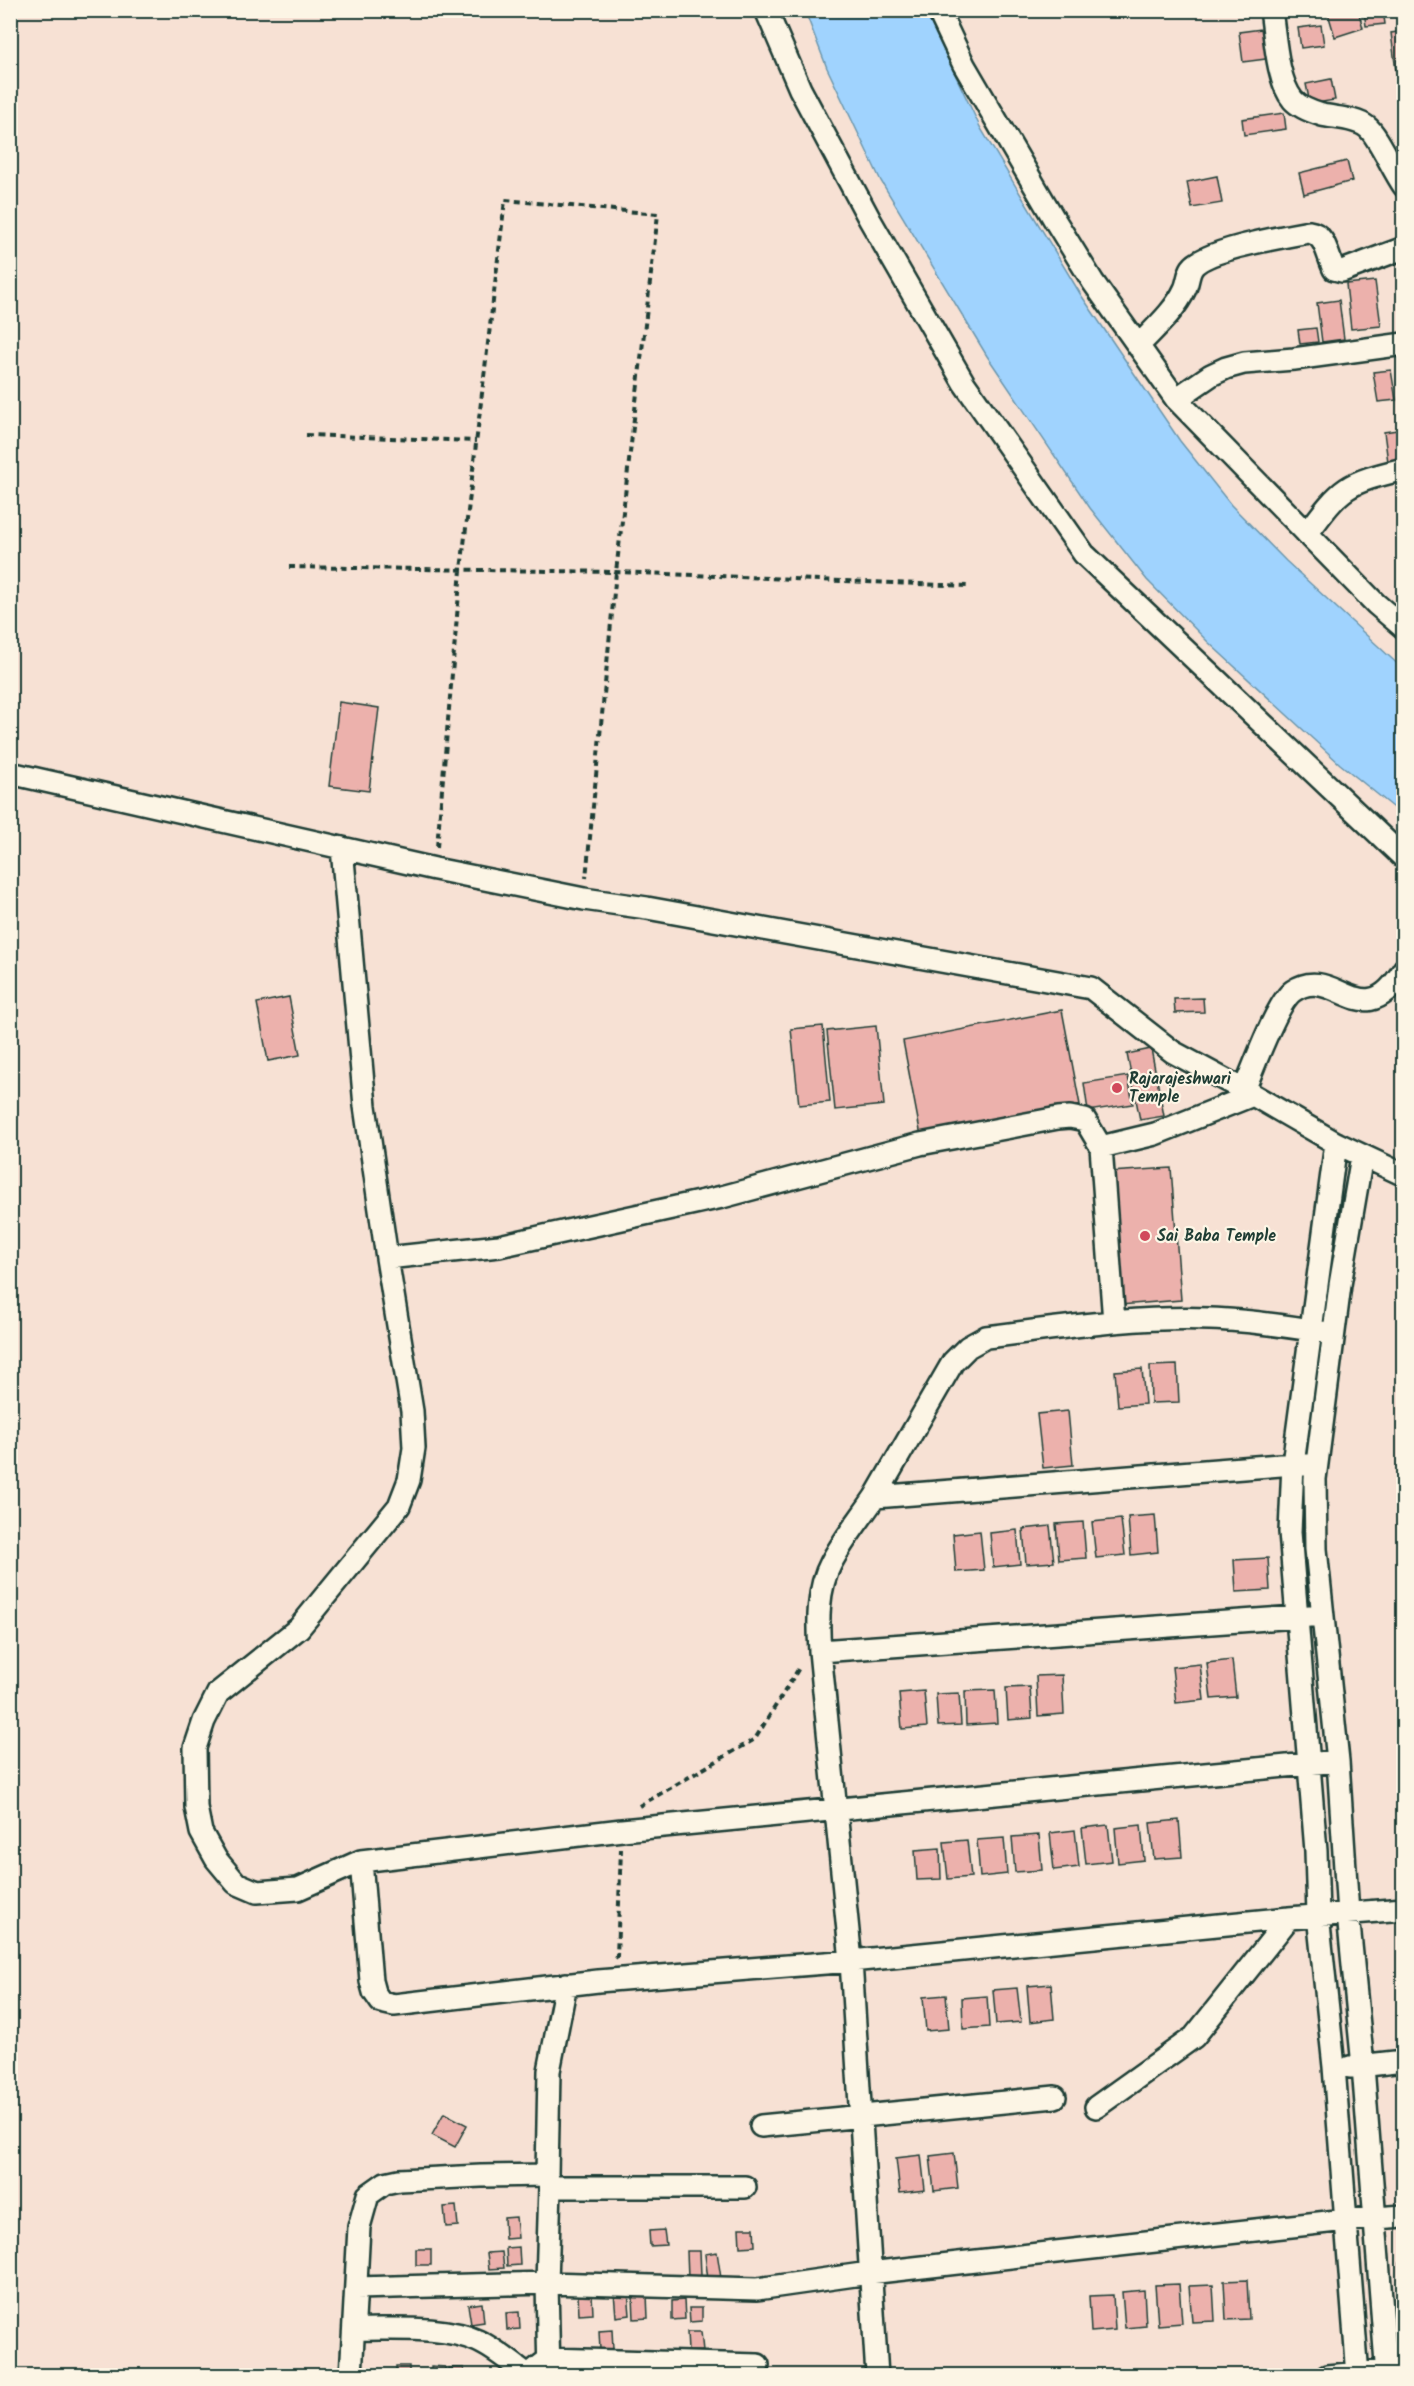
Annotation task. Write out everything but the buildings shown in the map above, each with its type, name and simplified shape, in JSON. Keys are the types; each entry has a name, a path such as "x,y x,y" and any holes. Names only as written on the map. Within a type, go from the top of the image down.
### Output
{"street":[{"path":"766,10 806,99 870,220 964,383 1084,554 1404,858"},
{"path":"938,10 964,65 1093,282 1176,399 1376,604 1401,621"},
{"path":"1271,10 1284,86 1293,101 1318,114 1364,124 1376,138 1390,166 1404,186"},
{"path":"1138,346 1184,290 1192,267 1202,259 1218,252 1309,232 1316,233 1321,238 1334,269 1342,271 1404,248"},
{"path":"1176,399 1211,375 1244,363 1294,359 1404,344"},
{"path":"1307,534 1331,501 1352,484 1404,470"},
{"path":"10,773 435,869 584,899 647,908 1091,988 1173,1052 1336,1143 1404,1175"},
{"path":"342,848 365,1106 412,1411 414,1448 409,1480 399,1506 299,1628 218,1693 204,1721 195,1748 196,1807 201,1833 216,1859 236,1883 257,1892 298,1889 361,1861 611,1832 1338,1761"},
{"path":"1101,1147 1155,1134 1248,1092 1276,1016 1291,992 1308,983 1318,983 1358,1000 1368,999 1382,996 1395,983 1404,969"},
{"path":"387,1258 462,1252 499,1246 722,1197 920,1144 1070,1117 1085,1120 1101,1147 1114,1322"},
{"path":"1336,1143 1293,1464 1290,1532 1318,1915 1334,2067 1358,2374"},
{"path":"1327,2376 1393,2372 1376,2219 1348,1914 1338,1761 1316,1550 1315,1479 1334,1333 1362,1156"},
{"path":"877,2376 851,1961 820,1651 819,1602 829,1565 875,1497 953,1362 968,1347 986,1337 1114,1322 1211,1319 1334,1333"},
{"path":"875,1497 1293,1464 1317,1466"},
{"path":"820,1651 1323,1616"},
{"path":"361,1861 371,1981 374,1992 381,2002 394,2005 566,1984 851,1961 1318,1915 1404,1909"},
{"path":"1096,2107 1194,2037 1289,1918"},
{"path":"549,2367 547,2283 549,2072 566,1984"},
{"path":"1334,2067 1404,2061"},
{"path":"761,2126 1055,2097"},
{"path":"351,2376 359,2227 368,2195 385,2183 399,2180 481,2176 549,2181 745,2187"},
{"path":"356,2288 547,2283 758,2289 869,2273 1346,2220 1404,2216"},
{"path":"354,2329 435,2331 459,2334 480,2341 528,2375 549,2367 758,2365"}],"path":[{"path":"435,869 461,570 506,200 658,214 616,572 584,899"},
{"path":"306,435 476,441"},
{"path":"289,567 616,572 968,586"}],"water":[{"path":"805,11 925,11 980,127 1081,295 1180,441 1231,505 1286,561 1403,669 1403,815 1340,764 1208,642 1147,580 1090,508 987,356 881,181 827,68"}],"place":[{"name":"Rajarajeshwari Temple","path":"1117,1088"},
{"name":"Sai Baba Temple","path":"1145,1236"}]}
